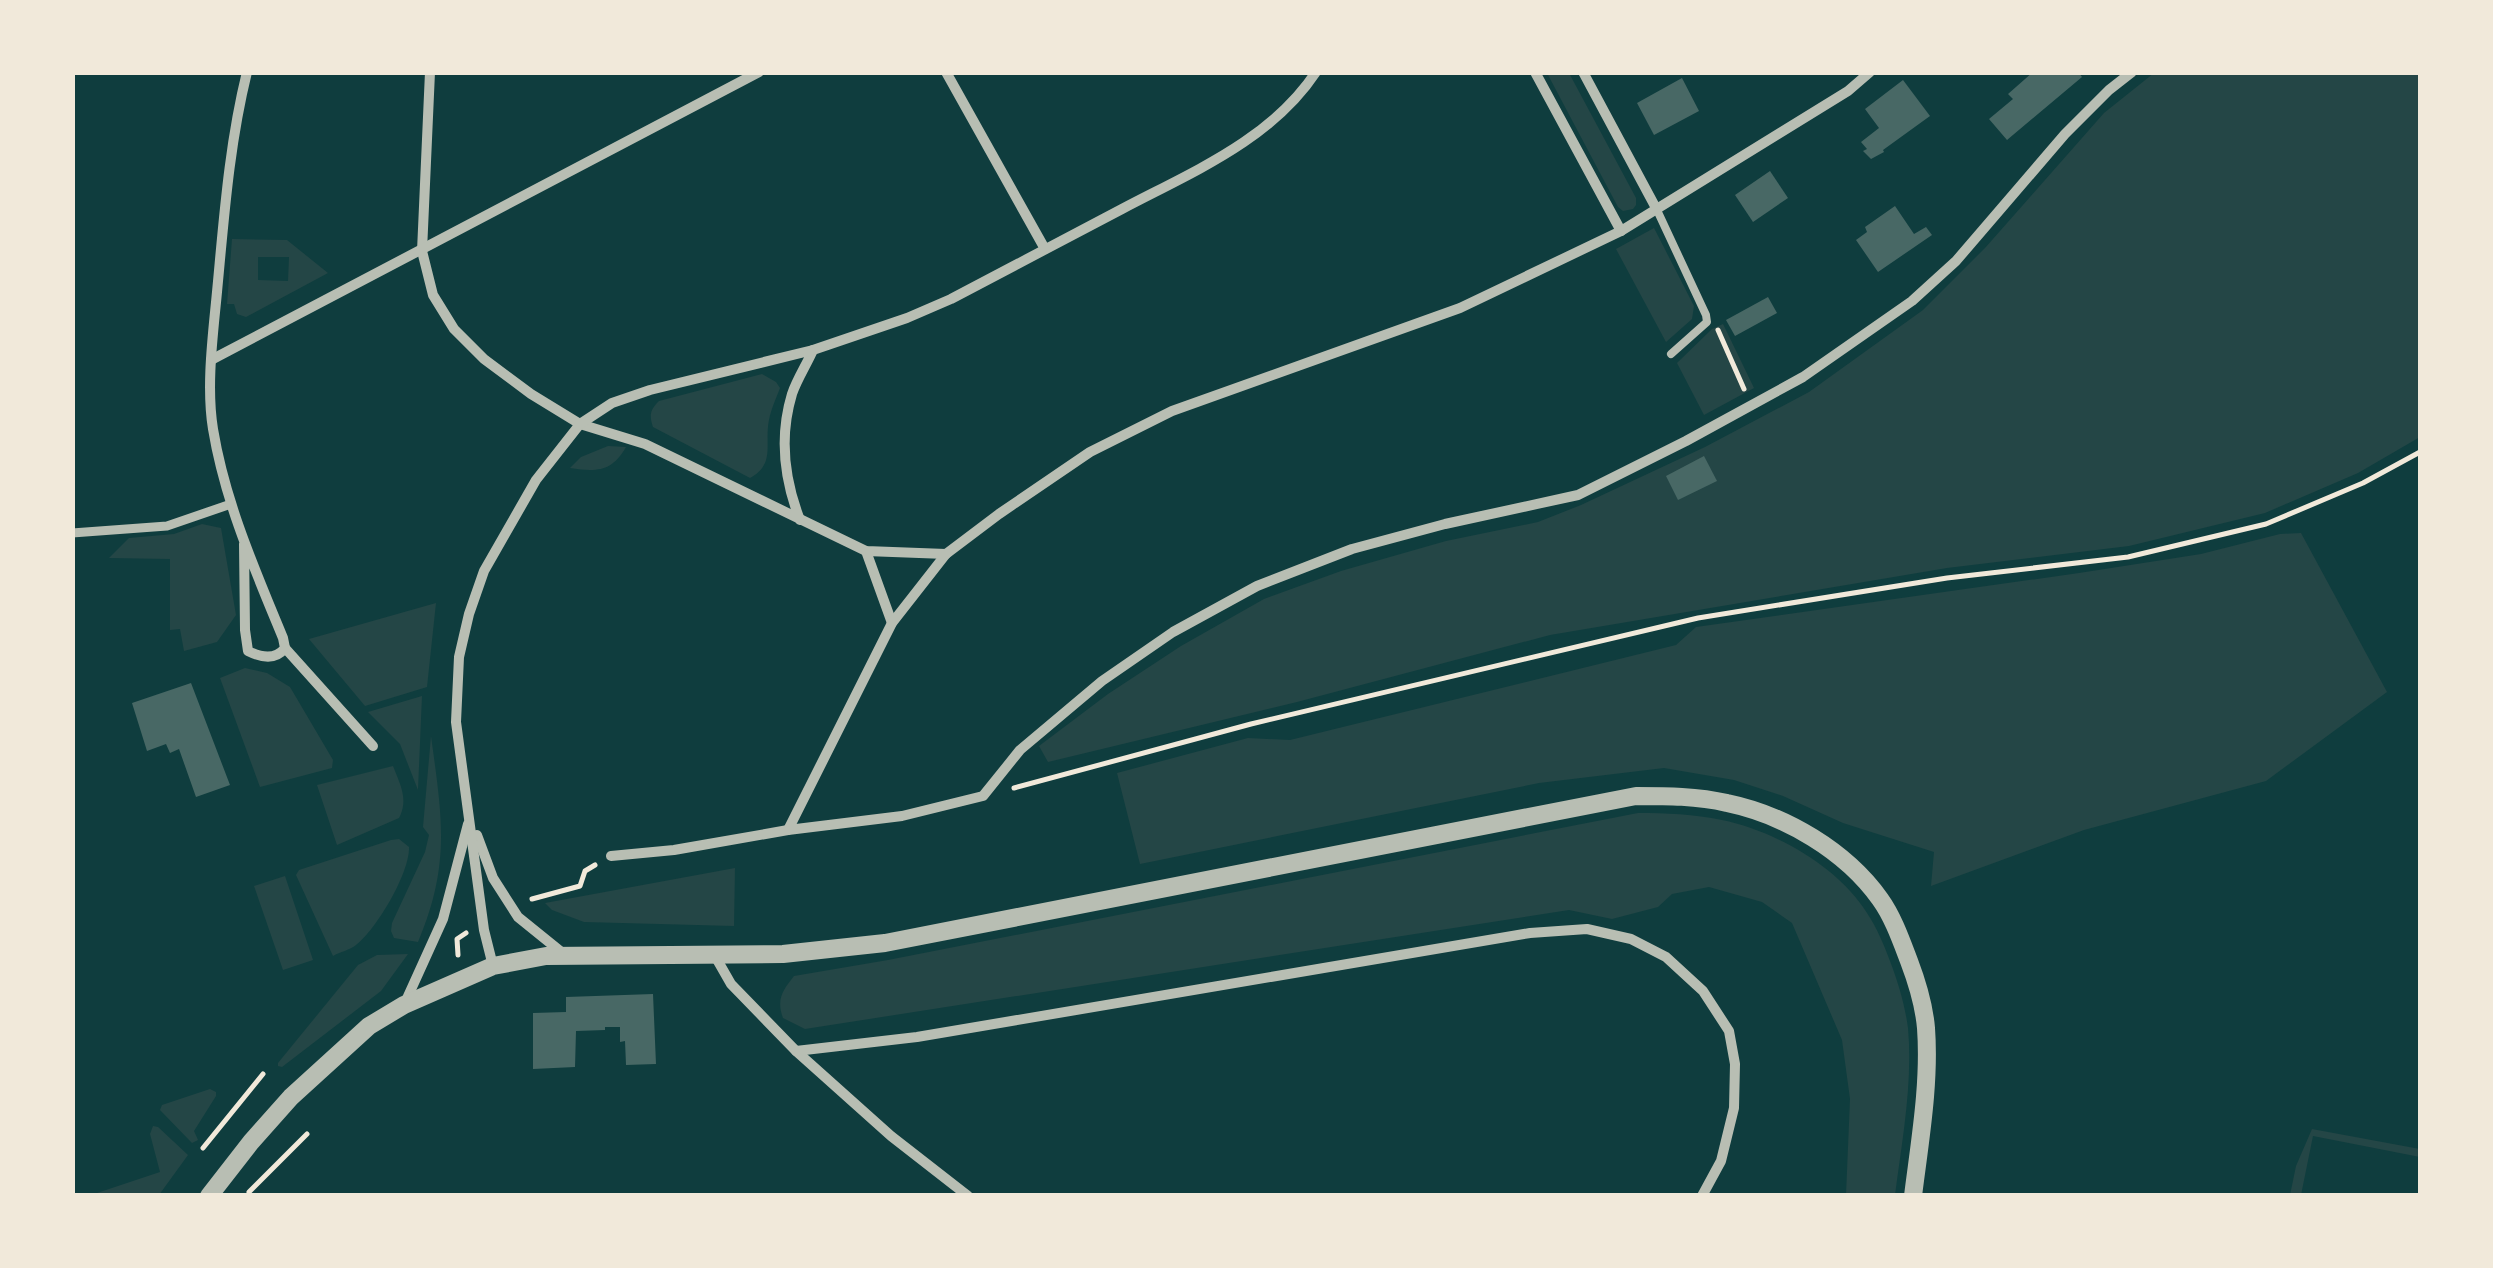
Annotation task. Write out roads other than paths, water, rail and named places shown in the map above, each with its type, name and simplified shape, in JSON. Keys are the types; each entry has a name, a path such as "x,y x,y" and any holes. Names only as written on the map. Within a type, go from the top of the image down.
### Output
{"street":[{"path":"247,72 226,190 211,360 212,426 244,544 285,648 373,746"},
{"path":"430,72 422,251 433,295 454,330 484,359 580,424 644,444 866,551 946,554"},
{"path":"211,360 760,72"},
{"path":"946,72 1045,249"},
{"path":"493,966 484,930 456,722 459,657 484,571 536,480 580,424 612,402 814,350 951,299 1238,148 1282,112 1316,72"},
{"path":"1535,72 1620,231"},
{"path":"1583,72 1657,210"},
{"path":"788,830 892,623 946,554 999,514 1090,452 1172,410 1460,308 1620,231 1848,91 1870,72"},
{"path":"611,856 902,816 983,796 1020,750 1102,681 1172,632 1257,586 1352,548 1578,495 1686,441 1803,377 1912,302 1956,261 2065,134 2132,72"},
{"path":"800,522 789,492 785,444 792,393 814,350"},
{"path":"72,533 167,526 231,504"},
{"path":"244,544 244,630 248,650 266,657 278,655 285,648"},
{"path":"866,551 892,623"},
{"path":"209,1196 302,1086 369,1026 404,1005 493,966 526,958 810,952 885,942 1636,796 1680,796 1730,803 1780,820 1857,871 1882,901 1916,977 1926,1023 1927,1060 1914,1196"},
{"path":"470,818 504,898 518,917 566,956"},
{"path":"404,1005 443,919 470,818"},
{"path":"796,1051 916,1038 1530,933 1586,929 1631,939 1666,957 1703,991 1729,1031 1735,1064 1734,1108 1721,1161 1702,1196"},
{"path":"715,956 731,984 796,1051 891,1136 968,1196"}],"lane":[{"path":"1657,210 1707,322 1671,354"}]}
